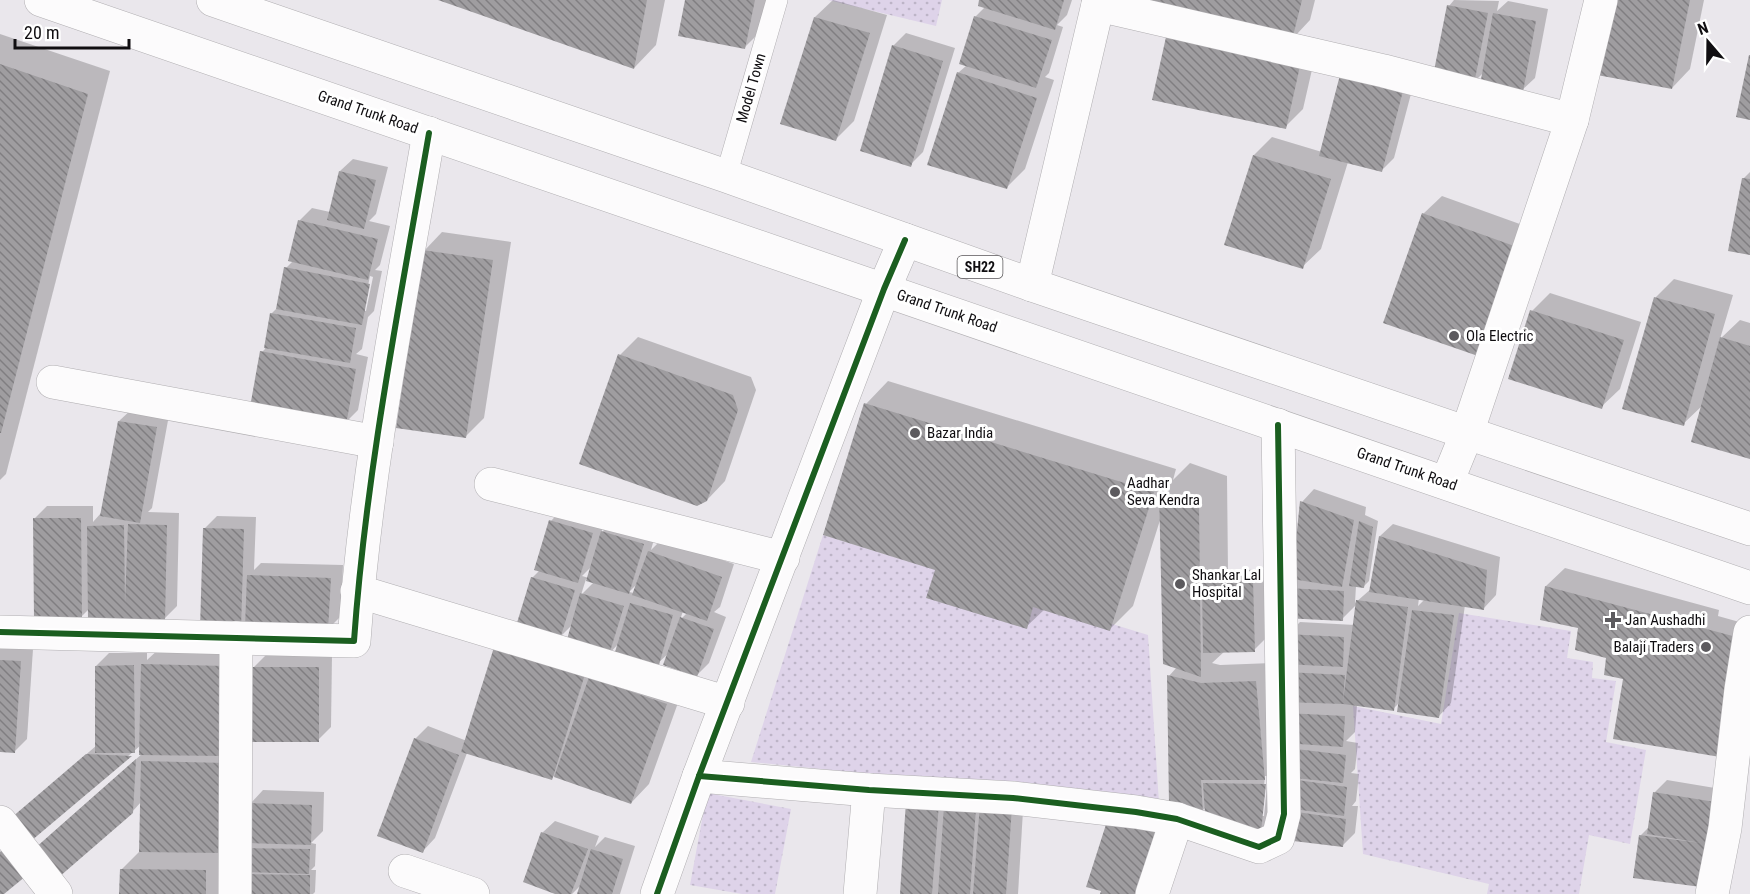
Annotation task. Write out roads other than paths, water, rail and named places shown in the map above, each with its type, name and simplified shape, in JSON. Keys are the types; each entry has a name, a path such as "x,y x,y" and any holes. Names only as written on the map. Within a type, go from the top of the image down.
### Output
{"main road":[{"name":"Grand Trunk Road","path":"41,0 1750,588"},
{"name":"SH22","path":"213,0 726,176 1032,285 1750,529"},
{"path":"1447,482 1467,433 1572,120 1600,0"},
{"path":"1032,285 1099,2 1384,71 1572,120"},
{"path":"0,632 354,641 357,591 376,442 429,133"},
{"path":"657,894 699,776 884,289 905,240"},
{"path":"53,382 376,442"},
{"path":"699,776 870,790 1012,798 1177,819 1259,847 1278,838 1284,814 1278,425"},
{"path":"491,484 783,558"},
{"path":"357,591 728,702"},
{"path":"1712,894 1725,828 1750,632"},
{"path":"235,894 236,638"},
{"path":"860,894 870,790"},
{"path":"1152,894 1177,819"},
{"path":"0,822 56,894"},
{"path":"405,871 473,894"}],"lane":[{"name":"Model Town","path":"726,176 777,0"}],"place":[{"name":"Ola Electric","path":"1454,336"},
{"name":"Bazar India","path":"915,433"},
{"name":"Aadhar Seva Kendra","path":"1115,492"},
{"name":"Shankar Lal Hospital","path":"1180,584"},
{"name":"Jan Aushadhi","path":"1613,620"},
{"name":"Balaji Traders","path":"1706,647"}]}
